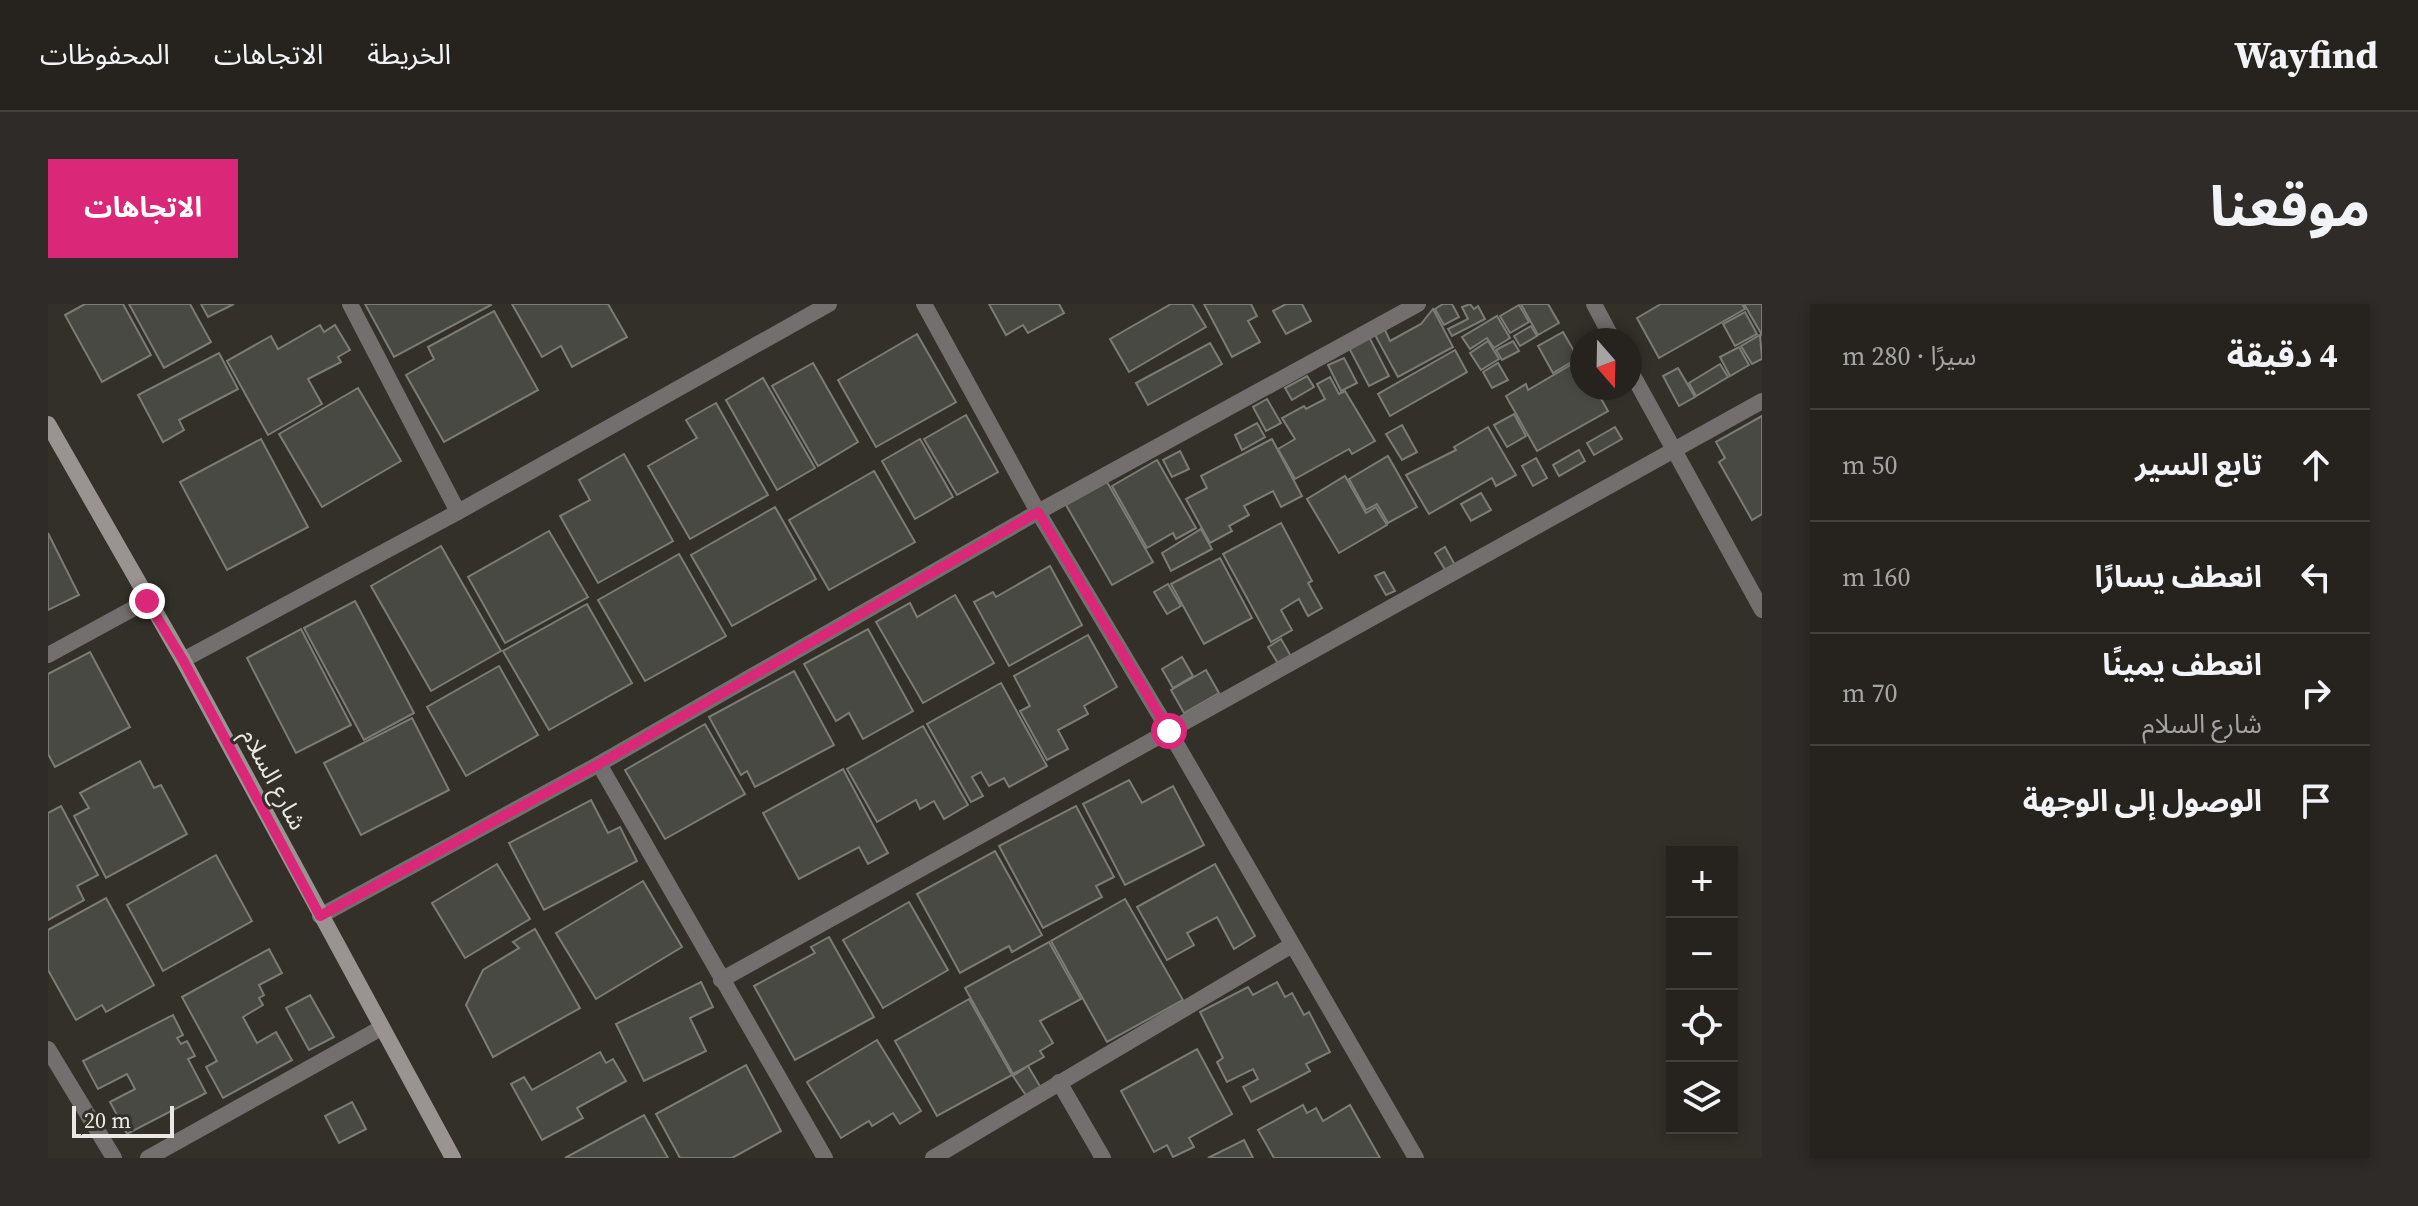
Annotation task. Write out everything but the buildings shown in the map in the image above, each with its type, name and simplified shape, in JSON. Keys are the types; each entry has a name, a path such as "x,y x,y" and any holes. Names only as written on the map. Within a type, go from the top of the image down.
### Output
{"street":[{"path":"350,304 458,512"},
{"path":"183,660 458,512 829,304"},
{"path":"924,304 1038,512 1169,731 1416,1158"},
{"path":"320,916 599,764 1038,512 1418,304"},
{"path":"1594,304 1607,328"},
{"path":"1642,392 1762,610"},
{"path":"721,980 1762,401"},
{"name":"شارع السلام","path":"48,424 183,660 453,1158"},
{"path":"48,655 147,601"},
{"path":"599,764 825,1158"},
{"path":"933,1158 1292,945"},
{"path":"148,1158 381,1028"},
{"path":"48,1049 114,1158"},
{"path":"1059,1082 1103,1158"}],"route":[{"path":"147,601 183,660 320,916 599,764 1038,512 1169,731"}]}
